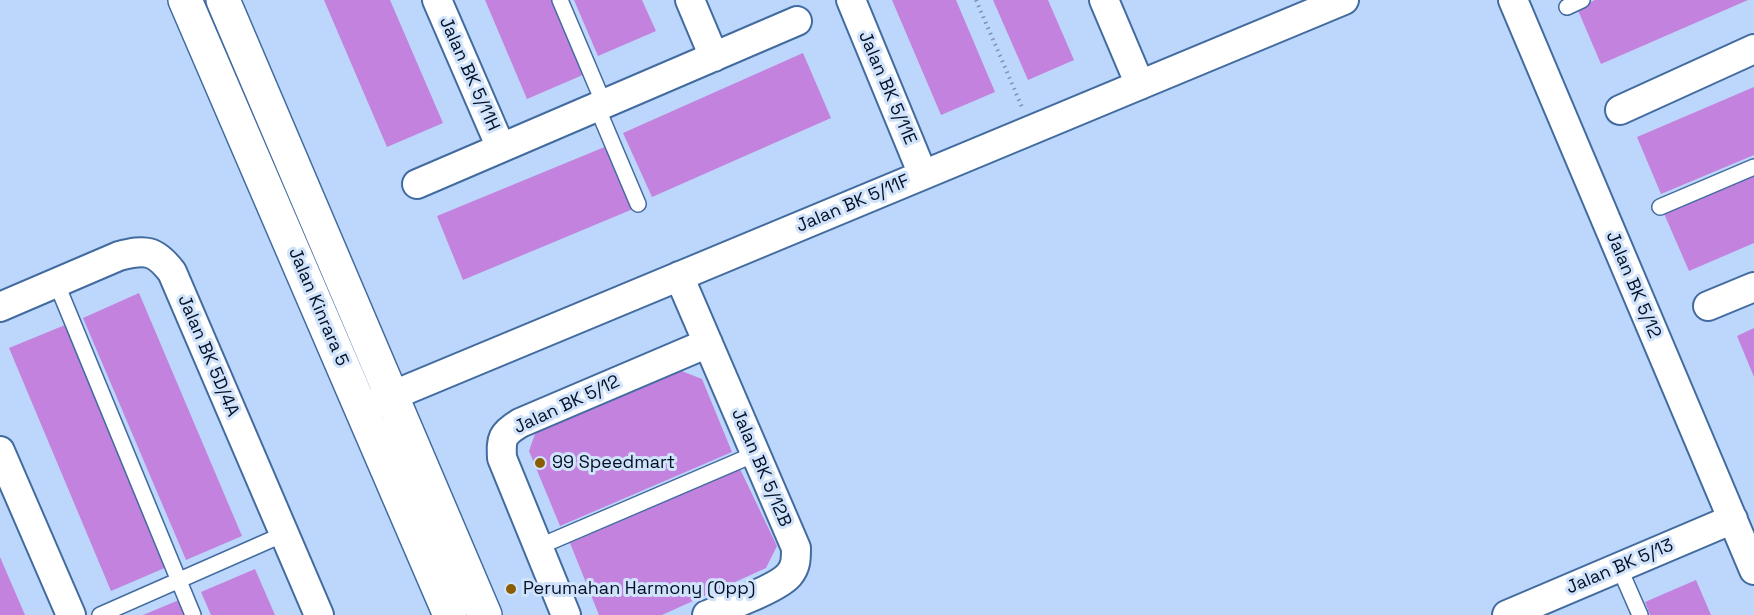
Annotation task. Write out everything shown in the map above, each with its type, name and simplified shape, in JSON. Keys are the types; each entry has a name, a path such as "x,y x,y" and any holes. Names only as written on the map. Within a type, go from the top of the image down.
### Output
{"main road":[{"name":"Jalan Kinrara 5","path":"185,0 450,615"},
{"name":"Jalan Kinrara 5","path":"223,0 485,615"}],"street":[{"name":"Jalan BK 5/11H","path":"437,0 501,148"},
{"path":"690,0 714,57"},
{"name":"Jalan BK 5/11E","path":"851,0 924,175"},
{"path":"1104,0 1140,85"},
{"name":"Jalan BK 5/11F","path":"362,409 1344,0"},
{"name":"Jalan BK 5/12","path":"1513,0 1754,570"},
{"path":"417,184 797,21"},
{"path":"1620,110 1754,49"},
{"name":"Jalan BK 5D/4A","path":"0,307 120,256 136,252 152,252 163,261 172,272 318,615"},
{"name":"Jalan BK 5/12B","path":"680,276 796,549 796,563 790,574 780,583 707,615"},
{"path":"1708,306 1754,287"},
{"name":"Jalan BK 5/12","path":"566,615 502,458 501,442 509,430 520,423 708,344"},
{"path":"0,451 71,615"},
{"name":"Jalan BK 5/13","path":"1516,613 1733,519"}],"lane":[{"path":"560,0 638,204"},
{"path":"1567,7 1582,0"},
{"path":"1660,207 1754,167"},
{"path":"56,282 194,615"},
{"path":"538,547 755,454"},
{"path":"100,615 284,534"},
{"path":"1619,567 1640,615"}],"path":[{"path":"976,0 1032,130"}],"building":[{"path":"324,0 390,0 443,123 387,147"},
{"path":"485,0 553,0 585,74 527,99"},
{"path":"574,0 642,0 656,31 598,56"},
{"path":"892,0 956,0 995,92 941,115"},
{"path":"993,0 1048,0 1074,60 1028,80"},
{"path":"1595,0 1748,0 1601,64 1577,8"},
{"path":"803,53 831,118 652,197 623,133"},
{"path":"1754,87 1754,155 1661,194 1637,137"},
{"path":"607,146 633,209 463,280 437,216"},
{"path":"1754,169 1754,243 1689,271 1662,209"},
{"path":"139,293 242,536 186,560 83,318"},
{"path":"65,325 167,567 111,591 9,348"},
{"path":"1754,328 1754,377 1737,336"},
{"path":"679,370 702,379 732,452 560,526 529,451 536,431"},
{"path":"740,469 777,546 766,568 662,615 599,615 570,543"},
{"path":"0,557 25,615 0,615"},
{"path":"255,569 275,615 211,615 201,592"},
{"path":"1696,580 1711,615 1650,615 1645,602"},
{"path":"179,600 186,615 143,615"}],"place":[{"name":"99 Speedmart","path":"540,463"},
{"name":"Perumahan Harmony (Opp)","path":"511,589"}]}
